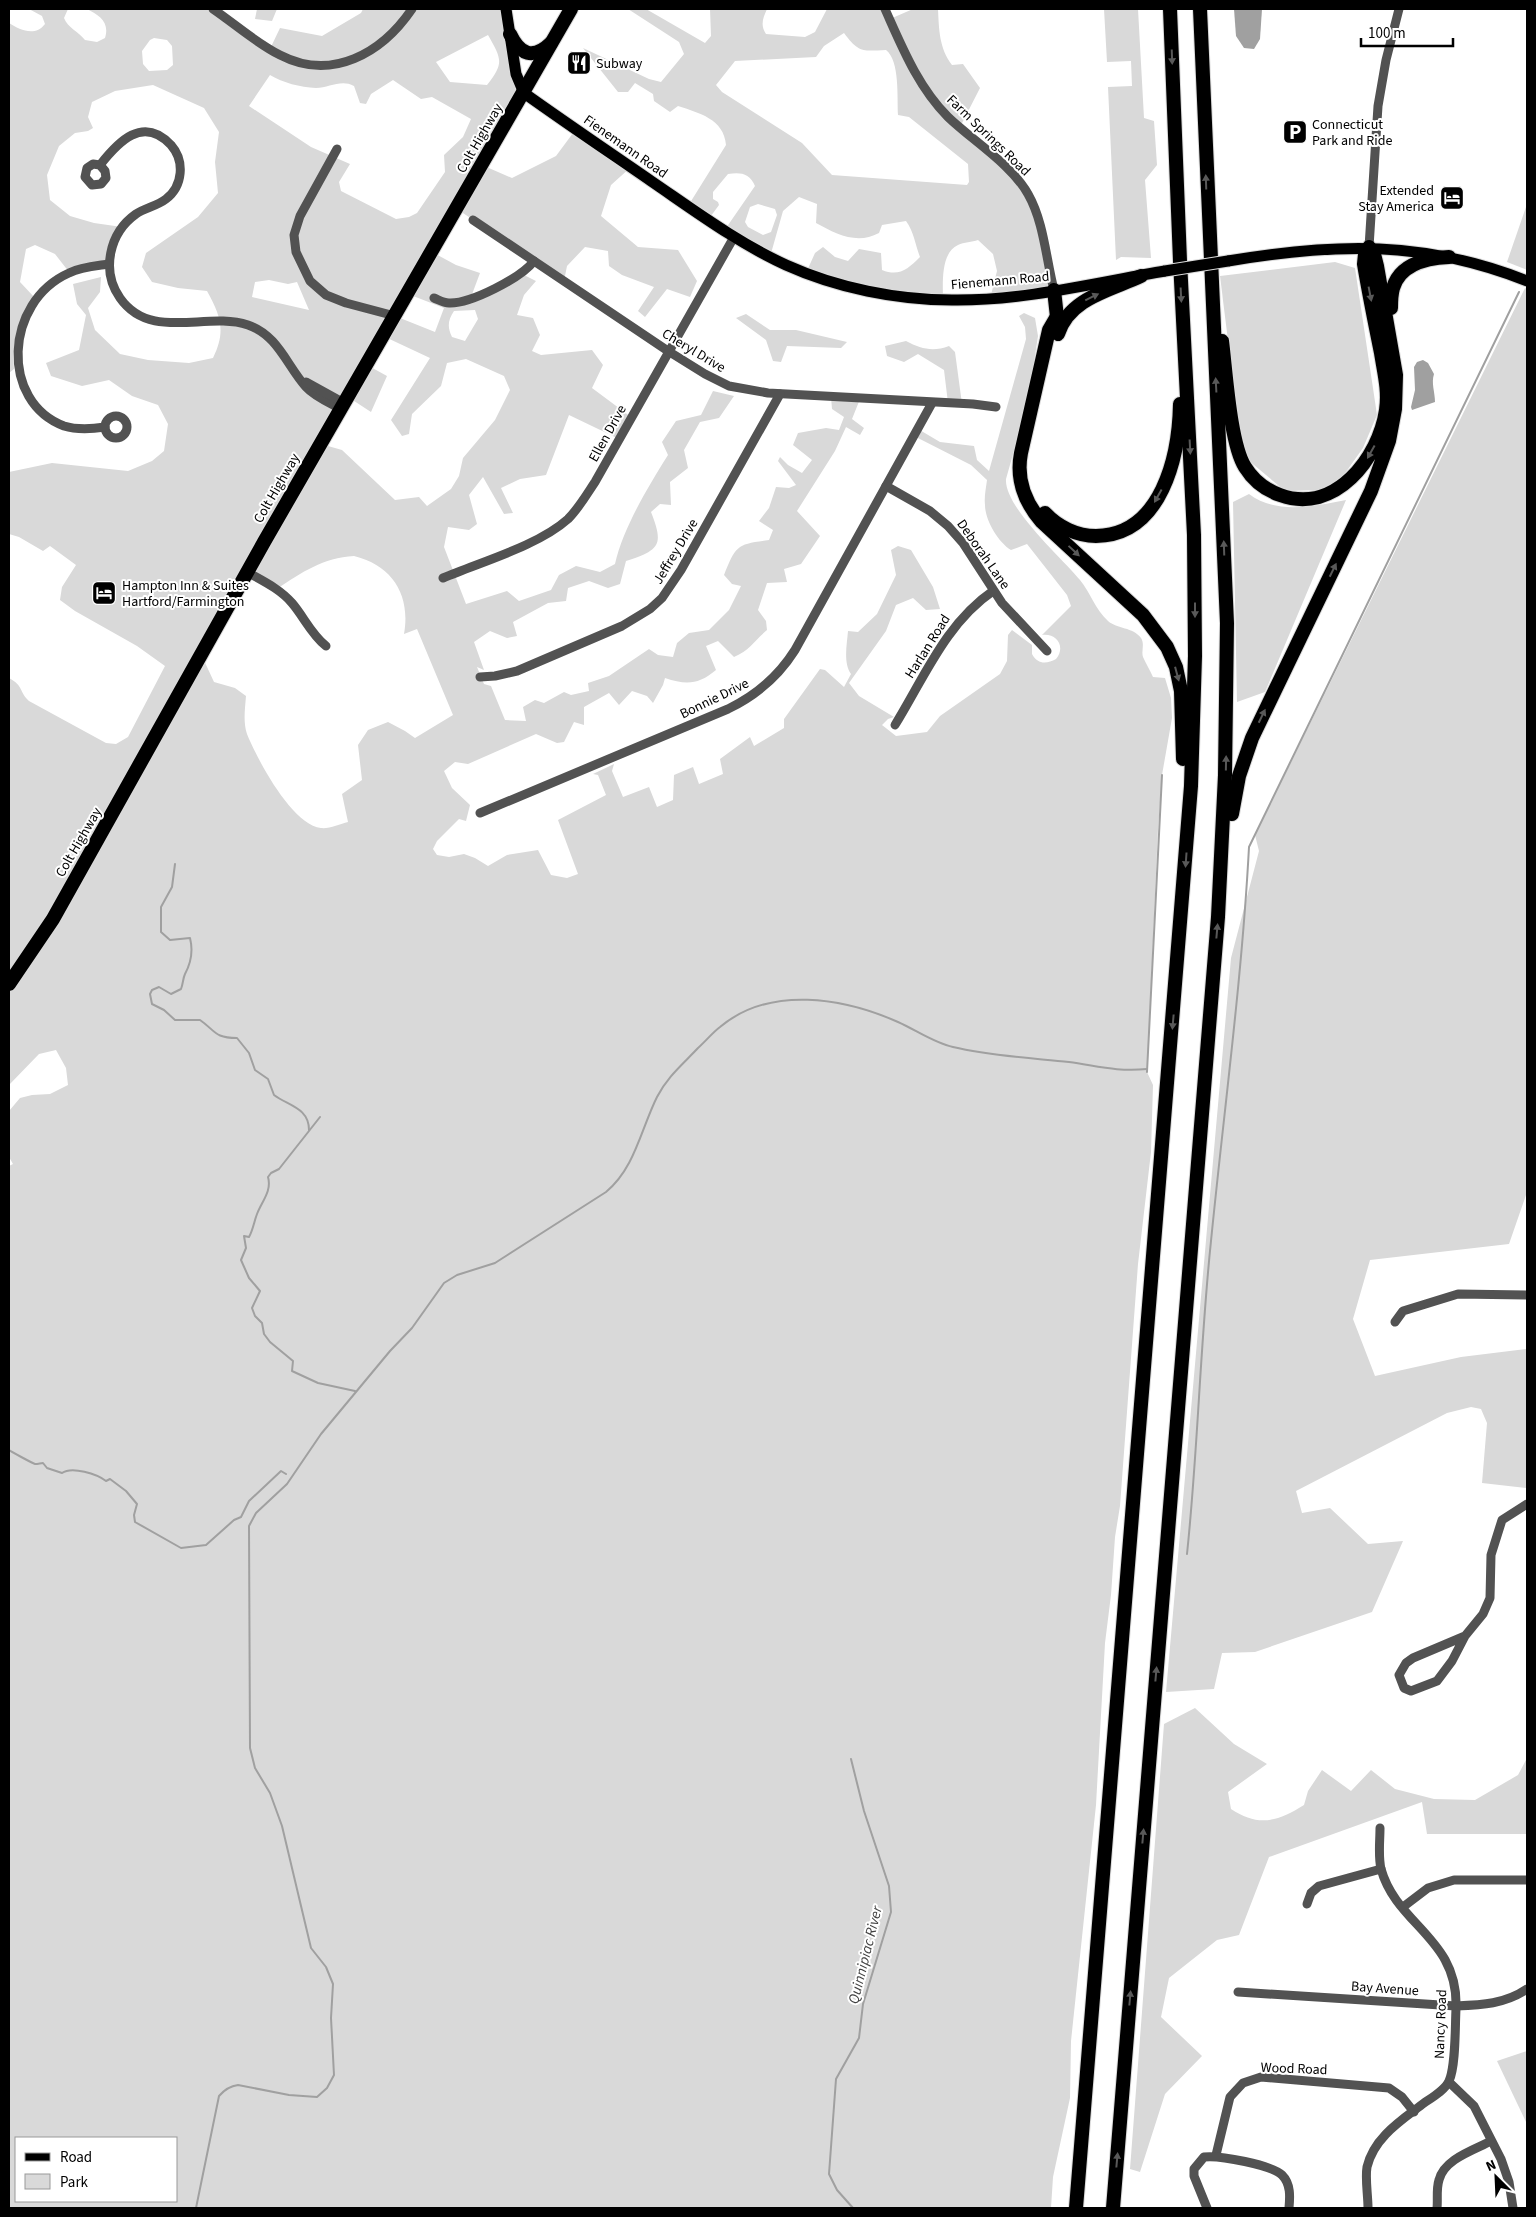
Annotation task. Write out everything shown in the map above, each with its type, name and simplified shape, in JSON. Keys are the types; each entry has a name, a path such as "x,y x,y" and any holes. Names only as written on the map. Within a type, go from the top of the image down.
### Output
{"highway":[{"name":"Colt Highway","path":"9,984 53,919 247,572 571,9"},
{"path":"1076,2208 1188,835 1194,713 1195,597 1192,480 1184,346 1170,9"},
{"path":"1113,2208 1222,864 1226,730 1226,605 1208,231 1200,9"},
{"path":"510,34 518,49 529,54 540,51 553,41"},
{"path":"1208,231 1238,452 1245,467 1258,482 1279,495 1297,499 1324,496 1338,489 1349,480 1369,456 1384,419 1387,404 1386,380 1364,264 1365,254 1369,247 1376,257 1396,369 1393,424 1385,454 1371,491 1248,749 1236,785 1227,846 1222,864"},
{"path":"1388,324 1392,290 1400,275 1420,262 1449,257"},
{"path":"1142,276 1084,302 1049,330 1019,467 1021,485 1027,502 1038,517 1143,615 1156,630 1170,652 1178,674 1182,698 1184,798 1188,835"},
{"path":"1054,290 1057,325 1030,450 1028,477 1037,501 1048,516 1068,530 1088,536 1110,534 1132,526 1147,513 1160,493 1170,472 1176,447 1180,414 1180,370 1184,346"}],"main road":[{"path":"506,9 516,74 524,93"},
{"name":"Fienemann Road","path":"524,93 734,237 770,257 826,280 889,294 928,299 969,300 1005,297 1314,249 1369,247 1401,249 1449,257 1478,264 1527,281"}],"street":[{"path":"213,9 280,55 305,64 318,65 347,61 374,49 396,30 412,9"},
{"name":"Farm Springs Road","path":"884,9 912,66 931,97 949,118 1013,175 1028,193 1036,214 1054,290"},
{"path":"1369,247 1378,106 1386,60 1399,9"},
{"path":"100,165 120,141 130,135 142,133 154,134 165,140 174,149 180,166 177,185 170,195 160,203 137,214 122,228 112,245 109,264 116,292 135,313 162,323 232,322 255,328 272,340 304,382 308,382 343,406"},
{"path":"337,149 298,221 294,234 296,252 310,281 326,295 346,303 395,316"},
{"name":"Cheryl Drive","path":"473,220 668,351 728,386 755,392 780,394 996,407"},
{"name":"Ellen Drive","path":"442,578 534,540 568,518 595,482 734,237"},
{"path":"434,298 448,303 471,297 514,279 529,268 534,261"},
{"path":"105,428 66,427 41,415 24,394 18,382 13,355 17,329 29,305 38,295 69,272 109,264"},
{"name":"Jeffrey Drive","path":"480,677 517,671 622,626 650,609 662,598 681,570 780,394"},
{"name":"Bonnie Drive","path":"480,813 720,713 742,702 768,684 778,674 796,649 932,403"},
{"name":"Deborah Lane","path":"886,486 930,511 948,526 963,543 993,591 1019,624 1047,652"},
{"path":"247,572 277,589 290,601 314,635 326,646"},
{"name":"Harlan Road","path":"895,725 951,631 969,609 993,591"},
{"path":"1395,1322 1403,1311 1458,1294 1527,1295"},
{"path":"1465,1636 1406,1663 1399,1675 1404,1688 1411,1691 1438,1681 1452,1661 1465,1636 1483,1614 1490,1598 1491,1555 1502,1520 1527,1504"},
{"name":"Nancy Road","path":"1380,1828 1381,1868 1390,1890 1444,1955 1455,1980 1456,2006 1452,2070 1449,2082"},
{"path":"1307,1904 1311,1893 1319,1886 1381,1868"},
{"path":"1403,1906 1428,1888 1454,1880 1527,1880"},
{"name":"Bay Avenue","path":"1238,1992 1456,2006 1503,2002 1527,1989"},
{"name":"Wood Road","path":"1216,2155 1230,2097 1243,2083 1261,2077 1389,2088 1402,2097 1414,2112"},
{"path":"1368,2208 1367,2168 1380,2139 1440,2092 1449,2082 1474,2106 1510,2182 1512,2208"},
{"path":"1437,2208 1438,2180 1446,2168 1457,2159 1491,2141"},
{"path":"1207,2208 1194,2176 1194,2168 1204,2156 1216,2155 1275,2170 1284,2176 1290,2192 1289,2208"}],"green space":[{"path":"29,9 68,9 64,18 68,24 85,40 97,42 105,38 105,23 96,14 87,9 213,9 270,49 280,28 322,36 361,13 363,9 506,9 520,87 482,165 512,178 556,156 576,129 631,167 611,185 601,216 638,247 678,250 697,281 690,297 667,289 645,317 638,311 654,287 622,275 609,266 608,251 585,247 567,266 564,281 457,209 432,252 456,265 480,273 471,297 522,274 536,281 524,295 517,315 533,318 540,335 532,351 541,355 592,350 603,365 592,388 631,417 619,439 569,415 546,475 520,479 501,488 513,513 504,514 483,477 469,495 477,524 469,530 448,527 444,547 466,604 507,591 519,601 551,590 559,575 576,566 600,572 615,564 630,522 668,455 662,442 676,421 701,415 713,391 734,396 719,418 700,422 684,450 688,468 670,482 671,505 660,504 651,512 657,532 658,539 656,545 646,553 626,561 620,584 608,588 589,581 568,588 566,601 548,603 513,622 517,636 507,638 490,631 474,642 484,670 477,667 484,684 491,686 505,720 526,721 523,707 535,700 544,703 564,692 571,695 589,691 588,683 609,676 649,649 658,655 673,657 677,643 689,633 709,630 729,610 741,586 732,584 724,575 735,552 744,545 769,540 773,530 759,521 769,508 776,487 789,488 796,485 778,461 780,457 788,465 802,473 812,460 793,445 798,433 826,428 839,430 844,417 832,409 831,397 860,399 852,419 864,428 860,435 846,427 835,451 797,511 820,536 801,564 784,569 787,582 767,583 758,610 766,621 767,630 748,648 734,657 718,641 706,646 716,670 703,679 692,682 679,682 665,678 653,703 647,696 632,691 619,705 609,693 584,707 584,725 574,722 564,742 557,743 536,734 468,764 455,762 444,771 452,788 470,805 466,821 459,819 437,841 433,849 437,855 449,857 464,854 488,866 507,855 538,850 551,875 567,878 578,874 558,820 606,795 598,775 593,774 614,764 612,771 623,797 649,787 657,807 673,800 674,775 693,767 699,784 723,774 720,759 750,737 754,746 784,728 784,719 820,669 825,670 844,687 851,674 846,659 848,631 858,632 877,614 896,575 891,550 898,546 911,550 933,587 940,609 926,610 913,598 896,605 886,631 849,683 859,696 894,717 888,719 882,725 896,736 927,732 940,716 1000,674 1007,661 1008,635 1012,630 1032,645 1032,654 1040,662 1046,663 1056,659 1060,650 1058,642 1052,636 1042,635 1071,606 1067,595 1027,544 1011,550 1001,542 987,517 985,499 987,480 971,465 914,436 918,429 940,442 974,446 977,460 989,471 1026,339 1025,327 1019,316 1024,313 1035,318 1038,336 1028,401 1006,479 1008,490 1024,517 1080,580 1103,616 1112,624 1134,632 1141,638 1143,657 1153,677 1165,678 1171,698 1172,718 1162,775 1158,829 1147,1072 1153,1085 1151,1152 1138,1264 1120,1506 1115,1537 1105,1643 1096,1805 1071,2041 1070,2098 1053,2177 1051,2208 9,2208 9,1166 13,1164 9,1157 9,1111 20,1098 50,1094 68,1085 66,1068 56,1050 39,1054 9,1085 9,678 19,686 29,701 106,743 116,744 128,737 165,666 137,646 75,611 60,600 62,587 76,565 50,546 43,551 19,537 9,534 9,472 52,463 128,471 152,461 164,451 168,424 158,405 132,396 109,380 82,386 51,376 46,363 79,350 86,315 77,304 73,284 101,277 100,292 88,308 95,330 120,354 148,360 189,363 213,358 221,332 216,308 207,291 178,288 152,282 142,267 146,253 198,217 218,193 215,162 219,132 204,108 153,85 115,91 92,102 88,117 93,128 88,131 75,133 59,146 47,175 50,200 70,216 94,223 122,227 109,264 69,272 55,254 35,245 26,249 20,282 35,298 25,315 15,340 14,369 9,373 9,23 27,31 37,30 45,24 42,16","holes":["488,35 496,49 499,66 487,85 450,82 436,62","154,38 167,40 172,46 173,65 167,70 149,71 143,64 142,51 150,40","270,75 298,86 321,88 344,83 349,84 354,86 360,103 366,104 371,94 393,80 421,99 432,97 471,119 463,137 444,155 445,172 417,213 409,217 396,219 341,191 339,182 350,164 311,147 249,106","269,280 288,284 297,282 309,310 252,297 255,282","408,294 444,308 435,332 395,316","475,310 478,319 465,341 452,337 449,330 449,321 454,311","383,336 430,358 391,420 402,436 409,434 412,414 441,386 447,363 466,359 504,376 510,390 495,420 463,458 459,476 451,489 427,506 419,497 395,500 342,450 321,444 348,397 371,412 387,376 367,365","354,556 367,560 379,566 396,584 404,607 404,634 417,629 453,715 415,738 388,722 368,730 358,745 362,780 342,794 348,822 321,828 310,824 287,804 267,774 247,734 245,720 246,696 235,688 214,682 201,654 248,572 277,589 313,567 332,560"]},
{"path":"257,9 277,9 272,21 255,19"},
{"path":"628,9 646,9 705,43 711,36 710,9 767,9 763,18 766,34 805,37 815,32 827,9 885,9 890,19 913,9 938,9 944,52 952,65 963,64 980,88 959,129 1015,179 1030,199 1054,290 990,299 997,271 993,254 978,240 958,245 948,255 943,278 943,301 806,273 815,253 823,247 835,257 848,261 859,249 881,253 882,270 893,273 903,271 920,257 913,234 906,221 882,225 879,233 871,236 863,238 847,237 816,223 817,204 799,197 783,211 770,257 724,231 755,186 750,178 740,173 728,174 713,192 713,199 719,205 708,220 688,206 726,145 721,129 709,118 678,106 670,112 654,101 653,94 635,83 628,92 618,92 583,48 649,79 661,82 684,54 679,42","holes":["844,33 854,44 862,49 886,50 894,62 896,71 898,115 909,117 968,164 969,182 967,185 832,175 802,143 722,92 716,85 735,61 816,57 824,46","758,204 775,209 777,215 771,232 763,235 748,227 745,222 750,207"]},
{"path":"1104,9 1138,9 1144,118 1154,121 1157,165 1145,180 1151,258 1121,257 1116,260 1108,87 1132,86 1131,61 1107,62"},
{"path":"1527,204 1527,270 1507,262"},
{"path":"1335,262 1355,268 1377,415 1363,448 1341,479 1319,490 1285,491 1248,460 1240,438 1220,276"},
{"path":"1525,288 1527,289 1527,1192 1509,1244 1370,1260 1353,1319 1375,1376 1461,1357 1527,1349 1527,1488 1482,1483 1487,1423 1481,1409 1471,1407 1447,1413 1296,1491 1302,1513 1330,1508 1368,1544 1403,1541 1372,1612 1255,1652 1222,1653 1214,1689 1166,1692 1231,958 1259,851 1255,835"},
{"path":"746,314 770,330 796,330 847,342 841,348 787,346 781,362 773,361 766,340 736,318"},
{"path":"906,341 927,349 949,346 955,352 962,404 948,403 944,370 918,354 904,362 887,356 885,346"},
{"path":"1249,494 1260,501 1284,507 1321,505 1346,500 1265,692 1237,702 1233,502"},
{"path":"1195,1708 1234,1744 1267,1764 1228,1792 1231,1809 1241,1815 1259,1820 1268,1820 1294,1811 1304,1805 1308,1791 1322,1770 1351,1791 1371,1770 1395,1789 1434,1799 1475,1800 1518,1775 1527,1758 1527,1834 1427,1834 1422,1802 1269,1857 1239,1935 1217,1940 1169,1978 1161,2017 1202,2056 1165,2094 1140,2172 1130,2169 1164,1724"},
{"path":"1527,2051 1527,2124 1497,2061"}],"shaded area":[{"path":"1234,9 1262,9 1260,39 1254,49 1244,48 1236,36"},
{"path":"1423,360 1428,363 1434,374 1435,402 1412,410 1415,390 1414,367 1417,362"}],"waterway":[{"path":"1187,1554 1207,1280 1237,995 1249,847 1519,292"},
{"path":"1147,1072 1162,775"},
{"path":"175,864 172,887 161,907 161,932 170,940 190,938 191,956 181,989 171,994 159,987 152,990 150,994 152,1004 164,1010 175,1020 200,1020 219,1035 237,1038 249,1053 255,1070 268,1079 274,1095 302,1112 306,1117 309,1130"},
{"path":"196,2208 219,2096 223,2091 238,2085 289,2095 317,2097 327,2088 334,2075 331,2018 333,1984 326,1967 311,1948 282,1826 270,1793 255,1768 250,1748 249,1526 256,1513 287,1484 321,1434 390,1351 412,1328 444,1283 457,1275 495,1263 606,1192 624,1172 631,1160 651,1109 670,1077 720,1027 740,1014 761,1005 784,1001 808,1000 831,1002 877,1014 898,1022 939,1043 967,1050 1117,1069 1147,1069"},
{"path":"320,1117 279,1169 268,1177 268,1191 257,1214 252,1232 249,1237 244,1236 246,1248 241,1260 249,1278 260,1291 252,1308 255,1316 262,1323 264,1334 270,1342 293,1361 292,1371 318,1383 355,1391"},
{"path":"9,1450 35,1464 43,1463 47,1468 62,1473 72,1470 91,1474 106,1481 110,1479 126,1491 137,1504 134,1515 135,1522 181,1548 206,1545 234,1520 241,1517 249,1501 281,1471 286,1474"},
{"name":"Quinnipiac River","path":"851,1759 864,1811 889,1886 891,1912 863,2004 859,2038 836,2079 829,2174 837,2190 853,2208"}],"place":[{"name":"Subway","path":"579,63"},
{"name":"Connecticut Park and Ride","path":"1295,132"},
{"name":"Extended Stay America","path":"1452,198"},
{"name":"Hampton Inn & Suites Hartford/Farmington","path":"104,593"}]}
